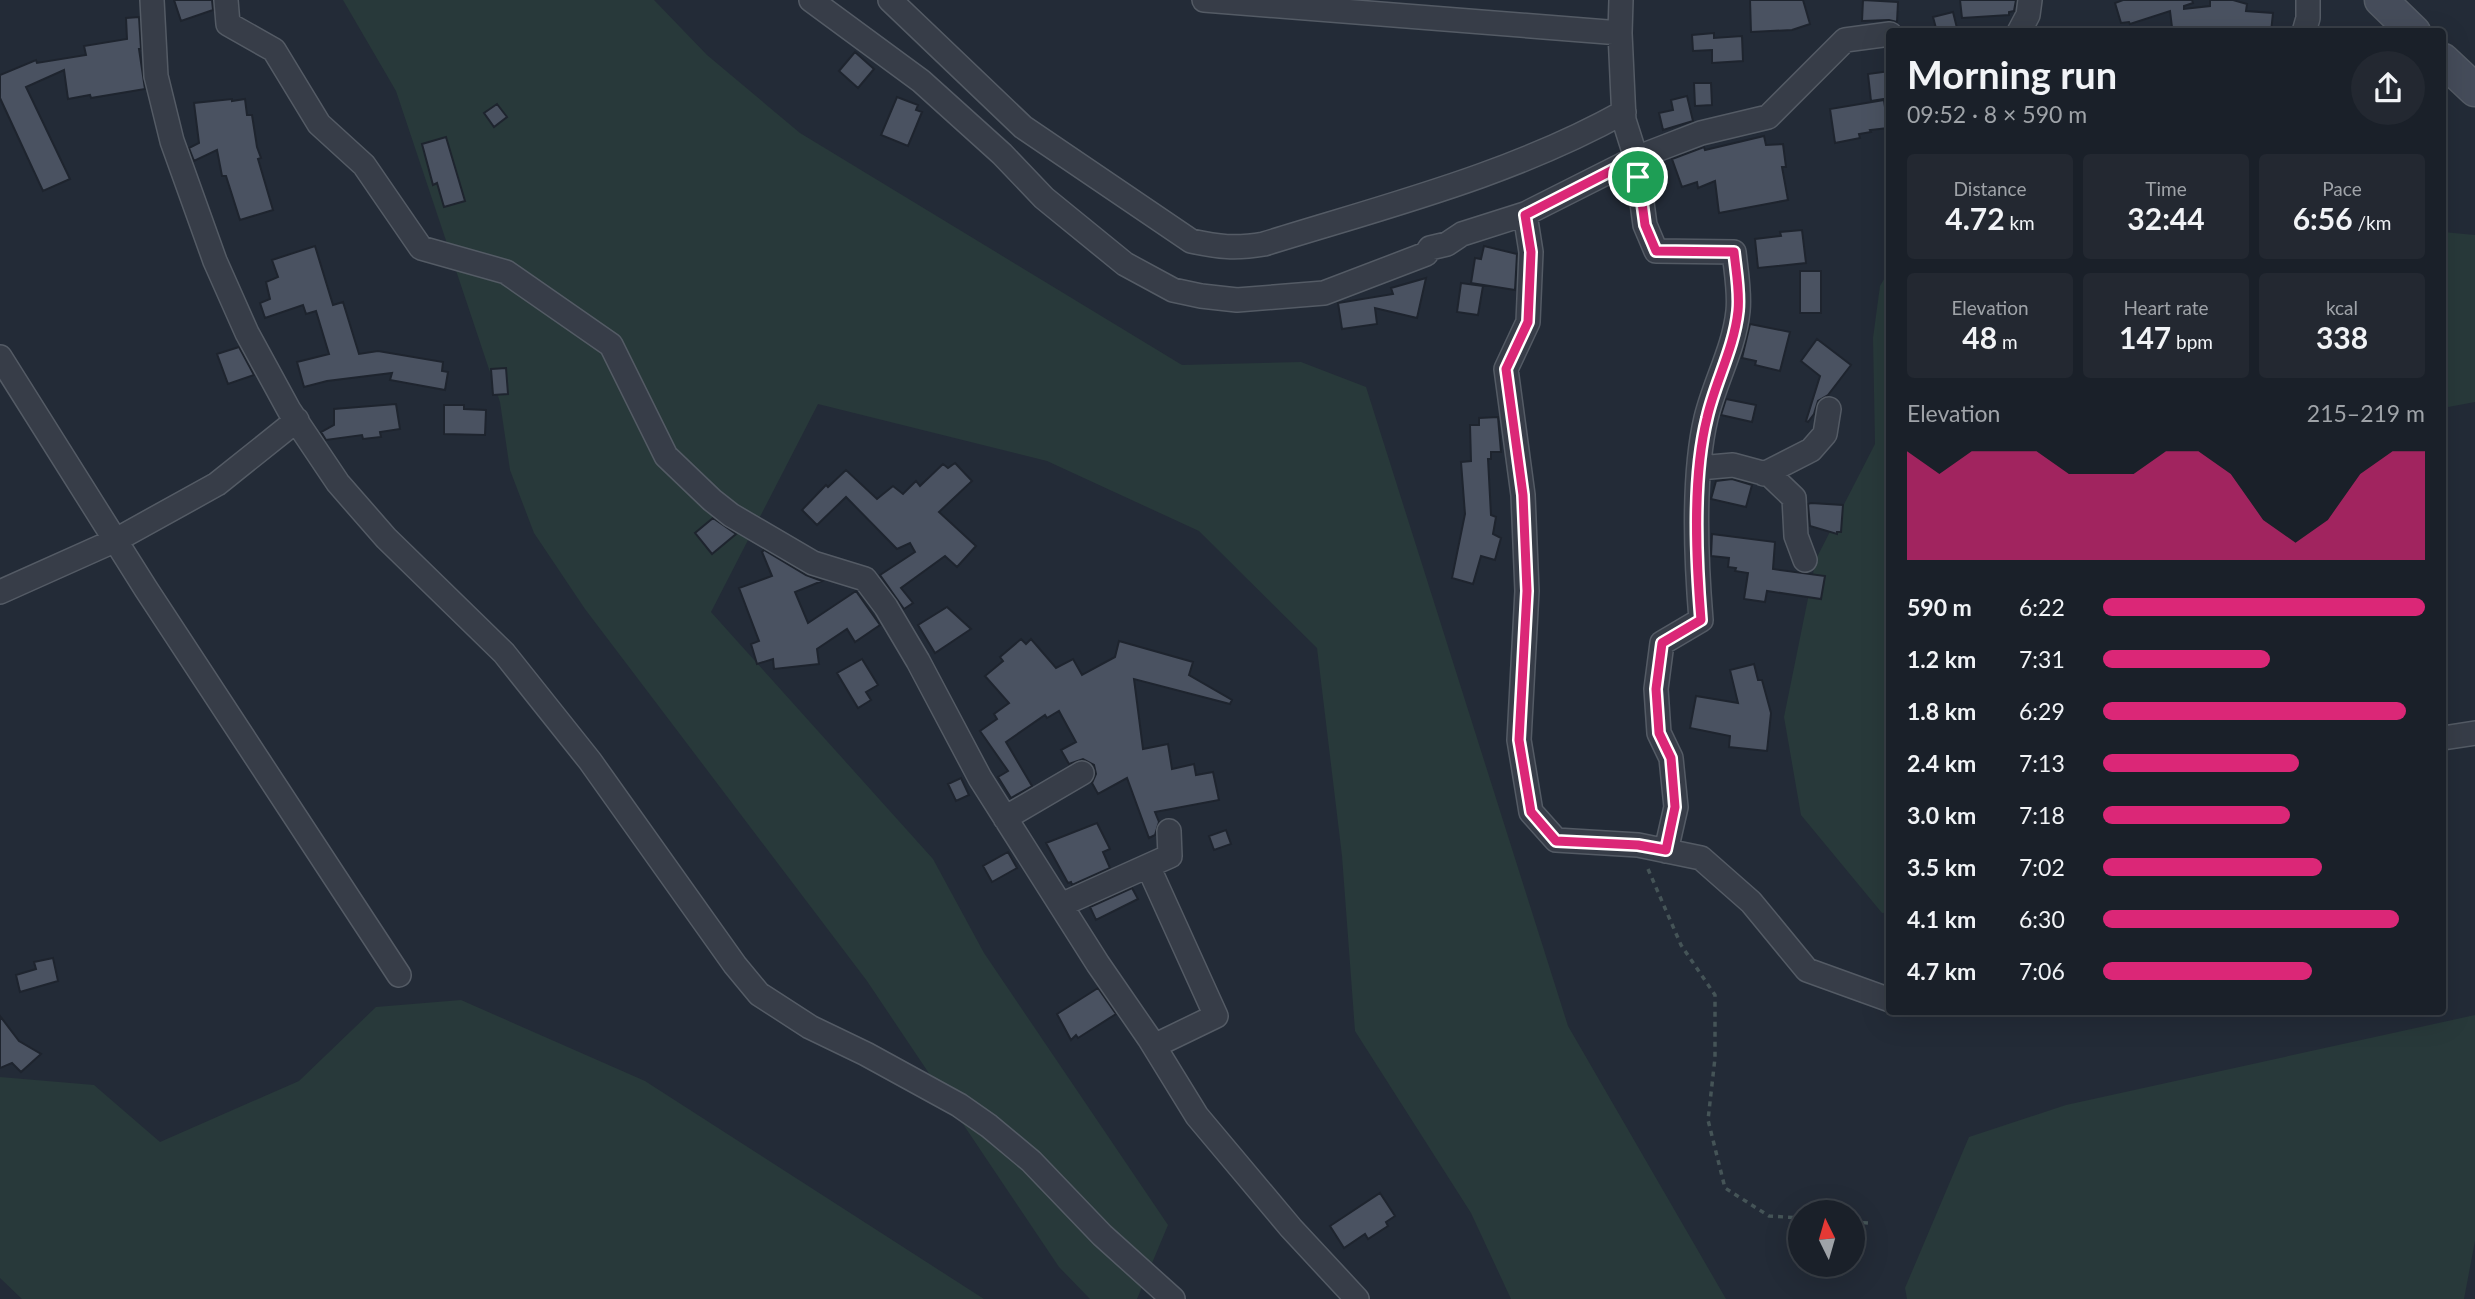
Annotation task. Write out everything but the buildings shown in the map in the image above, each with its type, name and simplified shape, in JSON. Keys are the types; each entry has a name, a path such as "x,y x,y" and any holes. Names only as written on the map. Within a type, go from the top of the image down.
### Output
{"street":[{"path":"152,0 156,76 172,141 215,261 241,321 289,410 338,483 386,538 504,653 590,761 735,965 759,994 810,1027 866,1054 958,1105 989,1126 1031,1161 1102,1236 1173,1299"},
{"path":"226,0 228,24 274,50 319,124 364,165 421,248 506,272 611,345 666,456 712,500 732,515 813,563 865,579 886,607 918,661 980,778 1197,1116 1291,1228 1357,1299"},
{"path":"811,0 839,8 1002,155 1044,198 1125,264 1173,290 1237,300 1324,293 1426,254 1430,247 1447,244 1462,234 1525,215 1636,158 1701,133 1768,117 1845,40 1886,35"},
{"path":"890,0 1023,127 1191,241 1223,248 1264,244 1516,164 1580,137 1624,113"},
{"path":"1204,0 1620,33"},
{"path":"1621,0 1624,113 1636,158 1645,225 1656,251 1734,252 1739,309 1731,347 1707,418 1699,468 1696,569 1701,620 1662,643 1656,689 1659,733 1671,758 1675,807 1666,850"},
{"path":"2021,28 2028,15 2030,0"},
{"path":"2305,28 2308,0"},
{"path":"2381,0 2409,28"},
{"path":"2446,63 2475,90"},
{"path":"1525,215 1531,252 1528,322 1506,369 1523,495 1527,591 1519,740 1531,812 1556,841 1638,845 1701,858 1751,902 1807,970 1886,999"},
{"path":"0,357 146,589 399,975"},
{"path":"1764,474 1811,450 1825,434 1829,409"},
{"path":"0,592 116,540 217,484 297,420"},
{"path":"1699,468 1734,466 1770,475 1794,498 1796,536 1805,559"},
{"path":"2446,738 2475,733"},
{"path":"1005,818 1082,773"},
{"path":"1061,905 1170,856 1169,831"},
{"path":"1148,866 1216,1016 1154,1046"}],"path":[{"path":"1638,845 1681,945 1715,995 1716,1058 1708,1120 1725,1188 1769,1216 1788,1217"}],"shaded area":[{"path":"343,0 654,0 707,55 800,133 1182,365 1301,362 1366,387 1568,1026 1726,1299 1511,1299 1471,1213 1355,1031 1342,856 1317,648 1199,531 1047,461 818,404 711,612 933,859 984,953 1168,1225 1137,1299 1090,1299 1059,1267 867,981 585,609 534,533 510,470 500,402 396,91"},
{"path":"2446,232 2475,235 2475,402 2446,407"},
{"path":"1886,276 1886,912 1882,913 1801,815 1784,717 1816,559 1875,444 1873,338 1880,286"},
{"path":"461,1000 645,1081 984,1299 22,1299 0,1278 0,1077 94,1085 160,1142 299,1081 376,1007"},
{"path":"2475,1015 2475,1241 2464,1299 1907,1299 1905,1288 1969,1137 2066,1105"}],"route":[{"path":"1636,158 1638,177 1645,225 1656,251 1734,252 1739,309 1731,347 1707,418 1698,478 1696,569 1701,620 1662,643 1656,689 1659,733 1671,758 1675,807 1666,850 1638,845 1556,841 1531,812 1519,740 1527,591 1523,495 1506,369 1528,322 1531,252 1525,215 1636,158"}]}
